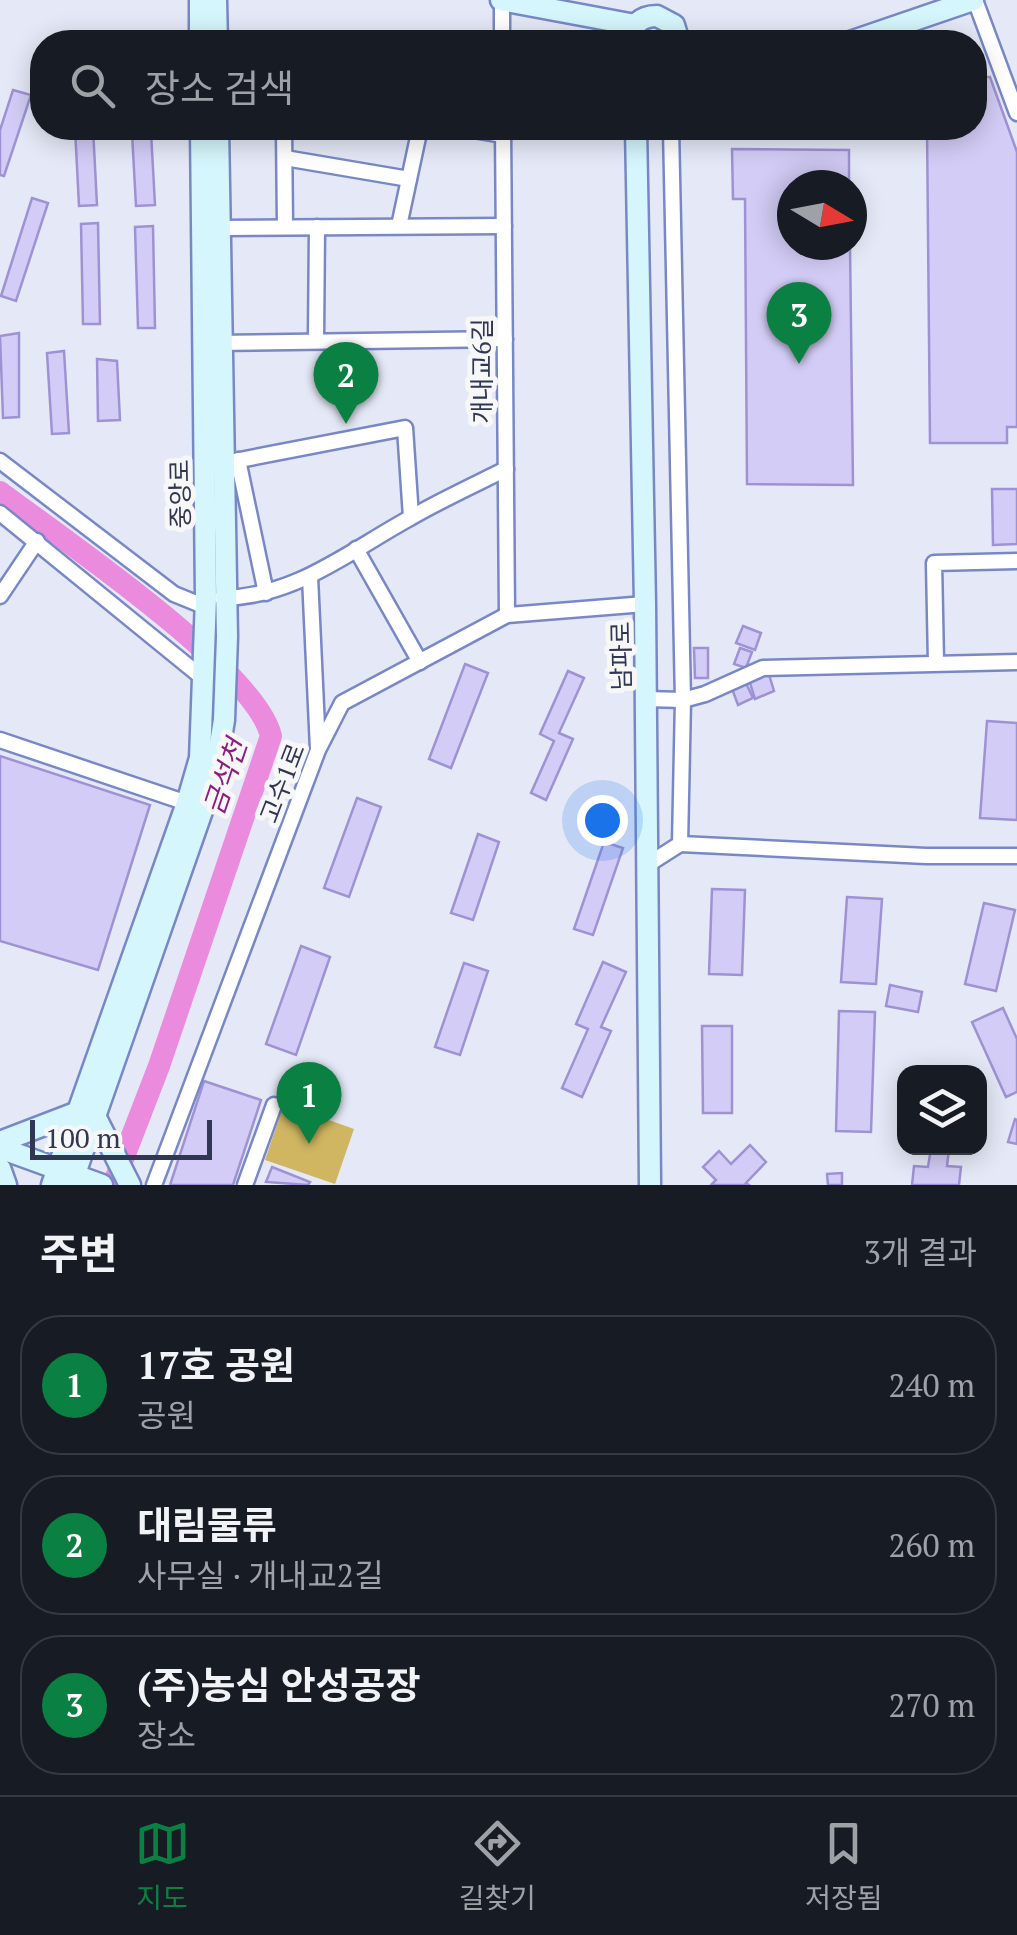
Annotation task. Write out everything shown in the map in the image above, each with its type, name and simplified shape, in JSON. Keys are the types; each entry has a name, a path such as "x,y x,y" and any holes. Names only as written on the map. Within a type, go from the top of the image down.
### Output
{"main road":[{"path":"200,0 200,30"},
{"path":"216,0 217,30"},
{"path":"501,0 617,30"},
{"path":"885,30 974,0"},
{"path":"636,30 665,9"},
{"name":"중앙로","path":"92,1120 214,774 224,720 227,637 212,601 212,343 202,140"},
{"name":"중앙로","path":"212,601 231,461 212,343 220,228 218,140"},
{"name":"남파로","path":"636,140 650,1185"},
{"path":"0,1145 74,1181 200,758 212,601"},
{"path":"0,1145 92,1120"},
{"path":"92,1120 130,1185"},
{"path":"0,1168 6,1185"}],"street":[{"path":"501,0 502,30"},
{"path":"974,0 985,30"},
{"path":"987,34 1017,114"},
{"path":"284,140 284,227"},
{"path":"399,226 417,140"},
{"name":"개내교6길","path":"503,140 507,615"},
{"path":"671,140 683,700 680,844"},
{"path":"284,158 409,179"},
{"path":"220,228 504,226"},
{"path":"316,339 317,227"},
{"path":"212,343 505,339"},
{"path":"266,594 231,461 404,428 411,517"},
{"path":"0,461 174,594 212,601 256,597 310,577 411,517 506,469"},
{"path":"0,513 204,679"},
{"path":"0,596 37,542"},
{"path":"356,549 420,662"},
{"path":"936,663 934,563 1017,561"},
{"path":"310,577 318,750"},
{"name":"고수1로","path":"154,1185 318,750 342,703 507,615 645,604"},
{"path":"646,700 683,700 705,694 763,668 1017,662"},
{"path":"0,740 187,803"},
{"path":"647,865 680,844 926,856 1017,856"},
{"path":"245,1185 274,1105"}],"shaded area":[{"path":"284,1104 354,1129 335,1184 265,1160"}],"building":[{"path":"990,77 1017,152 1017,427 1007,427 1007,443 930,443 927,140 987,140"},
{"path":"13,90 30,95 4,176 0,175 0,130"},
{"path":"76,140 94,140 97,205 79,206"},
{"path":"132,140 151,140 155,205 136,206"},
{"path":"732,149 849,150 849,170 777,170 777,260 850,260 853,485 747,484 745,199 733,199"},
{"path":"32,198 48,203 16,301 1,296"},
{"path":"98,223 100,324 83,324 81,224"},
{"path":"153,226 155,328 138,328 135,227"},
{"path":"19,333 19,417 3,418 0,336"},
{"path":"64,351 69,433 52,434 47,353"},
{"path":"97,359 117,361 120,420 98,421"},
{"path":"992,489 1017,489 1017,544 993,545"},
{"path":"743,626 761,633 755,650 736,643"},
{"path":"694,648 708,648 708,678 695,678"},
{"path":"740,648 752,652 746,668 734,664"},
{"path":"465,664 488,673 451,768 429,759"},
{"path":"568,671 584,678 559,733 573,739 546,800 531,793 554,741 540,734"},
{"path":"768,671 774,691 755,699 749,680"},
{"path":"745,681 753,698 738,705 731,686"},
{"path":"987,721 1017,723 1017,820 980,818"},
{"path":"0,756 150,805 98,970 0,941"},
{"path":"357,798 381,807 349,897 324,888"},
{"path":"478,834 499,842 473,920 451,913"},
{"path":"604,842 623,848 593,935 574,929"},
{"path":"712,889 745,890 742,975 709,974"},
{"path":"847,897 882,899 876,984 841,982"},
{"path":"984,903 1015,910 996,991 965,984"},
{"path":"301,946 330,957 296,1055 266,1044"},
{"path":"603,962 626,972 601,1027 611,1031 582,1097 562,1088 588,1029 576,1024"},
{"path":"464,963 488,971 460,1055 435,1047"},
{"path":"890,985 922,992 918,1012 886,1006"},
{"path":"1003,1008 1017,1039 1017,1092 1006,1097 972,1022"},
{"path":"839,1011 875,1012 871,1132 836,1131"},
{"path":"702,1026 732,1026 732,1113 703,1113"},
{"path":"204,1081 261,1100 233,1185 170,1185"},
{"path":"1017,1120 1017,1144 1008,1142"},
{"path":"750,1145 766,1162 746,1183 749,1185 711,1185 716,1180 703,1167 719,1151 731,1164"},
{"path":"930,1155 948,1155 947,1166 961,1167 959,1185 912,1185 914,1166 928,1167"},
{"path":"272,1167 310,1182 266,1182"},
{"path":"842,1173 842,1185 828,1185 827,1174"}],"waterway":[{"name":"금석천","path":"0,492 194,641 257,708 271,736 159,1066 113,1185"}],"place":[{"name":"(주)농심 안성공장","path":"799,364"},
{"name":"대림물류","path":"346,424"},
{"name":"17호 공원","path":"309,1144"}]}
